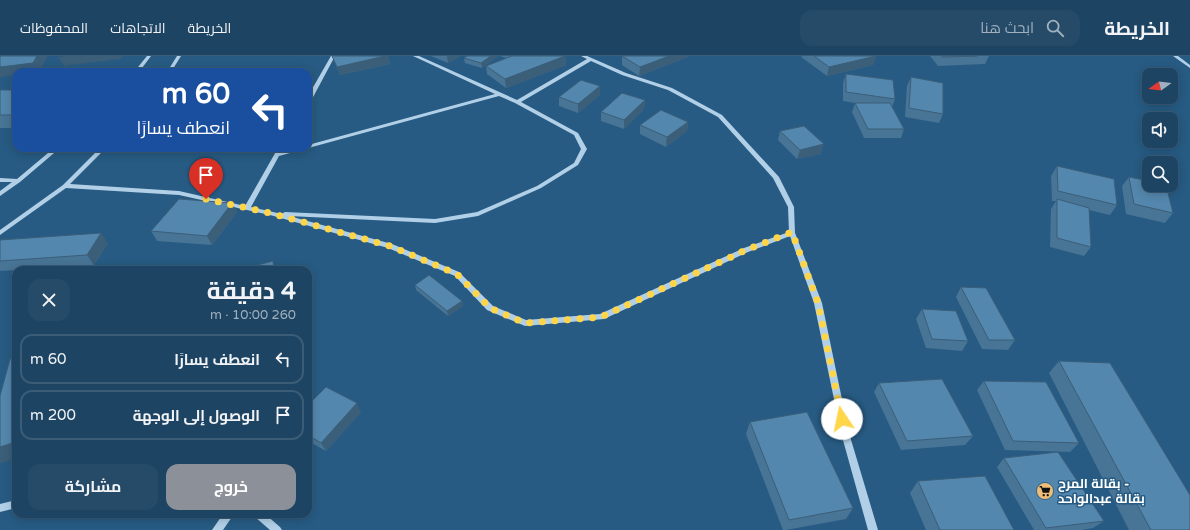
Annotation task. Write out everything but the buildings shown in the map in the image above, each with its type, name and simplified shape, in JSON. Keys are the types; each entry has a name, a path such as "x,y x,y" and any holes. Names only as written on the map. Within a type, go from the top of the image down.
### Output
{"street":[{"path":"139,68 149,56"},
{"path":"172,68 179,56"},
{"path":"312,94 333,56"},
{"path":"270,213 435,221 478,214 539,187 576,164 584,149 576,134 501,94 415,56"},
{"path":"584,56 624,74 670,89 720,116 776,177 791,207 792,232 818,303 845,434 873,530"},
{"path":"1175,56 1190,66"},
{"path":"517,102 591,59"},
{"path":"312,146 501,94"},
{"path":"0,194 52,152"},
{"path":"0,233 65,186 100,152"},
{"path":"247,208 279,152"},
{"path":"277,155 289,152"},
{"path":"0,180 18,181"},
{"path":"65,186 179,193 270,213 390,246 457,274 490,308 525,323 601,317 746,250 792,232"},
{"path":"0,508 12,505"},
{"path":"217,530 226,518"},
{"path":"263,518 277,530"}],"place":[{"name":"بقالة المرح - بقالة عبدالواحد","path":"1045,491"}],"route":[{"path":"206,199 270,213 390,246 457,274 490,308 525,323 601,317 653,292 706,270 746,250 792,232 818,303 842,419"}]}
